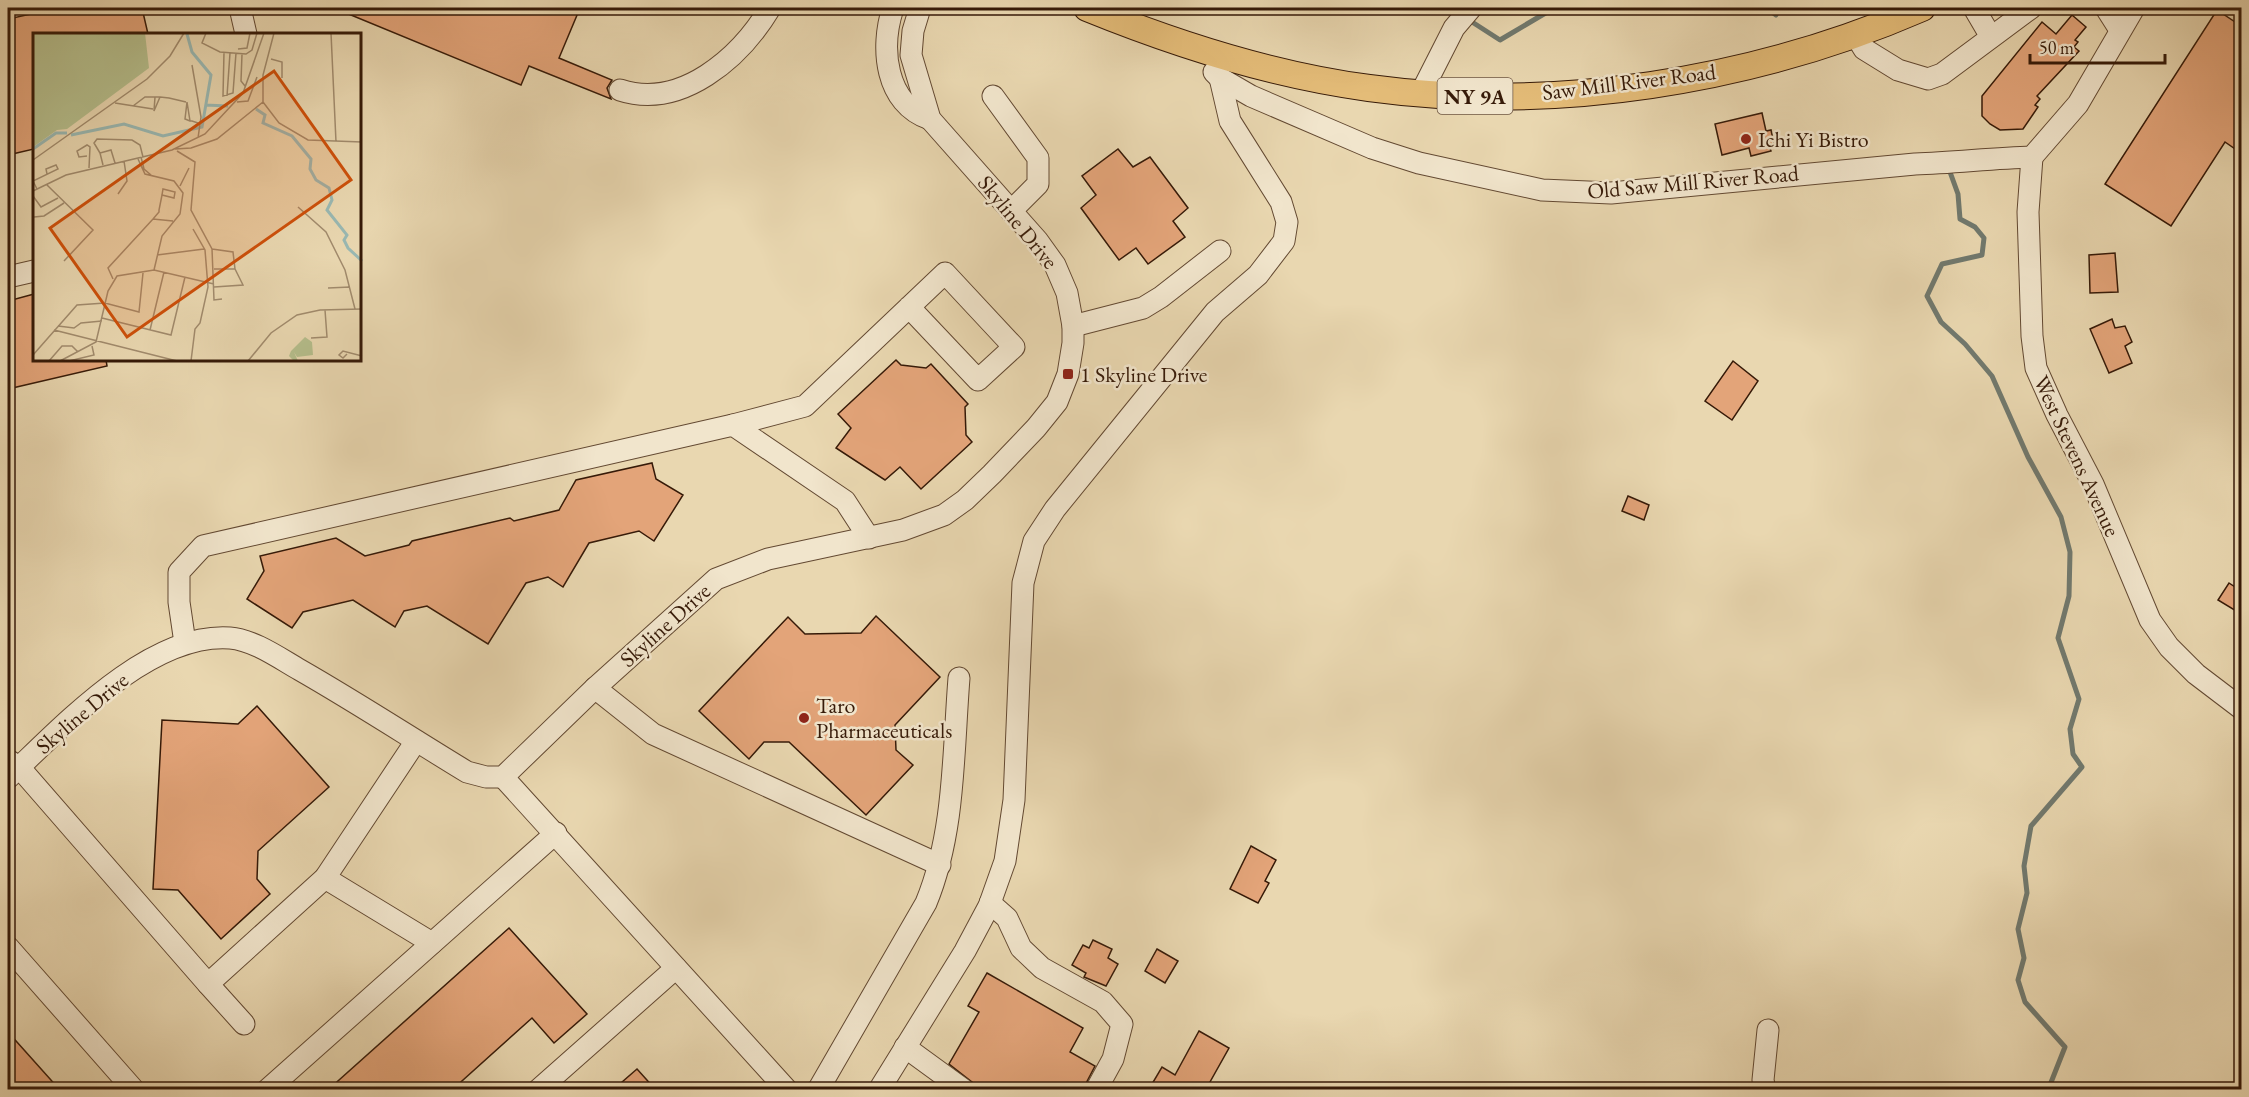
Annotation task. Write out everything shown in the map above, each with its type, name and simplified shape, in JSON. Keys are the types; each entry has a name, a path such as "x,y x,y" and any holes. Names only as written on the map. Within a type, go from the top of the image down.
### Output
{"main road":[{"name":"Saw Mill River Road","path":"1087,8 1213,54 1322,80 1421,93 1517,96 1589,92 1647,84 1767,60 1855,34 1922,8"}],"street":[{"path":"240,8 246,33"},
{"path":"620,90 652,96 673,93 695,83 713,71 770,8"},
{"name":"Skyline Drive","path":"11,768 96,695 132,670 185,643 230,638 258,647 467,772 503,777 595,688 716,579 768,559 920,526 944,515 965,500 1048,415 1063,389 1071,358 1073,326 1062,278 1041,246 930,119 908,108 893,83 887,42 893,8"},
{"name":"Skyline Drive","path":"920,8 913,31 911,55 930,119"},
{"path":"1421,93 1454,28 1471,8"},
{"path":"1974,8 1990,37"},
{"path":"1855,34 1864,49 1898,70 1928,79 1942,74 2031,8"},
{"path":"2106,8 2120,30"},
{"path":"2032,157 2078,104 2133,8"},
{"path":"879,1089 965,951 990,903 1005,861 1014,800 1023,583 1034,541 1055,509 1215,312 1258,275 1284,241 1287,222 1281,202 1230,121 1220,78 1215,72 1213,54"},
{"name":"Old Saw Mill River Road","path":"1220,78 1262,101 1372,148 1419,163 1542,190 1611,193 1915,164 2032,157"},
{"path":"993,96 1038,158 1038,184 1011,211"},
{"name":"West Stevens Avenue","path":"2032,157 2028,212 2032,336 2036,368 2057,415 2093,484 2150,620 2169,647 2196,674 2241,709"},
{"path":"1073,326 1143,308 1161,297 1220,251"},
{"path":"8,277 33,271"},
{"path":"185,643 179,602 178,572 203,546 733,425 805,406 909,307 945,273 1014,347 978,380 909,307"},
{"path":"733,425 845,501 869,538"},
{"path":"818,1089 926,903 940,865 946,833 959,678"},
{"path":"595,688 653,734 940,865"},
{"path":"208,984 325,879 416,741"},
{"path":"11,768 244,1024"},
{"path":"503,777 787,1089"},
{"path":"267,1089 556,833"},
{"path":"325,879 432,943"},
{"path":"990,903 1007,918 1021,948 1042,968 1103,1002 1122,1024 1113,1059 1096,1089"},
{"path":"8,947 134,1089"},
{"path":"538,1089 676,968"},
{"path":"1765,1089 1763,1080 1768,1030"},
{"path":"905,1047 964,1089"}],"building":[{"path":"58,8 142,8 148,33 33,33 33,149 8,155 8,19"},
{"path":"334,8 580,8 559,58 612,80 607,88 611,99 529,66 521,85"},
{"path":"2217,10 2241,26 2241,153 2225,142 2171,226 2105,184"},
{"path":"2072,15 2086,27 2075,40 2078,42 2074,47 2079,51 2037,96 2040,99 2035,105 2038,107 2023,129 2000,130 1990,124 1982,116 1982,96 2042,22 2056,34"},
{"name":"Ichi Yi Bistro","path":"1762,113 1766,131 1771,130 1774,144 1769,145 1771,151 1751,156 1749,148 1722,155 1715,124"},
{"path":"1118,149 1133,167 1150,157 1188,208 1173,221 1185,237 1148,264 1136,248 1119,260 1081,208 1096,195 1082,176"},
{"path":"2115,253 2118,292 2090,293 2089,255"},
{"path":"33,294 33,362 106,362 107,366 8,389 8,301"},
{"path":"2112,319 2115,328 2125,326 2132,342 2125,346 2132,363 2109,373 2090,329"},
{"path":"896,360 901,365 926,368 931,364 968,404 965,407 966,435 972,442 921,489 900,467 885,480 836,448 851,428 838,414"},
{"path":"1733,361 1758,381 1732,420 1705,401"},
{"path":"652,463 656,479 683,495 654,541 639,531 589,543 563,587 548,577 526,583 488,644 427,606 404,611 395,627 353,600 303,612 292,628 247,599 264,571 260,556 336,538 365,556 409,545 412,541 510,518 514,521 559,510 576,480"},
{"path":"1628,496 1649,505 1644,520 1622,511"},
{"path":"2229,583 2241,591 2241,614 2218,600"},
{"name":"Taro Pharmaceuticals","path":"876,616 940,677 895,725 896,750 913,765 866,815 789,742 764,742 749,759 699,711 788,617 805,634 861,633"},
{"path":"257,706 329,787 258,851 257,879 270,894 221,939 178,890 153,889 162,720 238,724"},
{"path":"1251,846 1276,860 1265,881 1269,883 1258,903 1230,889"},
{"path":"509,928 587,1014 554,1043 532,1018 453,1089 329,1089"},
{"path":"1093,940 1112,949 1108,958 1118,964 1106,986 1084,977 1086,973 1072,965 1083,945 1089,948"},
{"path":"1157,949 1178,961 1165,983 1145,971"},
{"path":"987,973 1083,1028 1070,1052 1095,1066 1083,1089 981,1089 949,1064 979,1012 968,1006"},
{"path":"1199,1031 1229,1048 1206,1089 1149,1089 1162,1067 1175,1075"},
{"path":"8,1032 59,1089 8,1089"},
{"path":"637,1069 655,1089 614,1089"}],"waterway":[{"path":"1452,8 1461,14"},
{"path":"1469,20 1500,40 1554,8"},
{"path":"1767,8 1776,15"},
{"path":"1950,172 1958,194 1960,219 1975,227 1984,238 1982,255 1942,264 1927,296 1941,322 1965,344 1992,376 2028,457 2061,517 2070,552 2069,596 2058,638 2079,699 2070,729 2073,754 2082,767 2031,826 2024,866 2027,893 2018,929 2024,958 2018,980 2025,1002 2065,1047 2048,1090"}],"place":[{"name":"Ichi Yi Bistro","path":"1746,139"},
{"name":"1 Skyline Drive","path":"1068,374"},
{"name":"Taro Pharmaceuticals","path":"804,718"}]}
